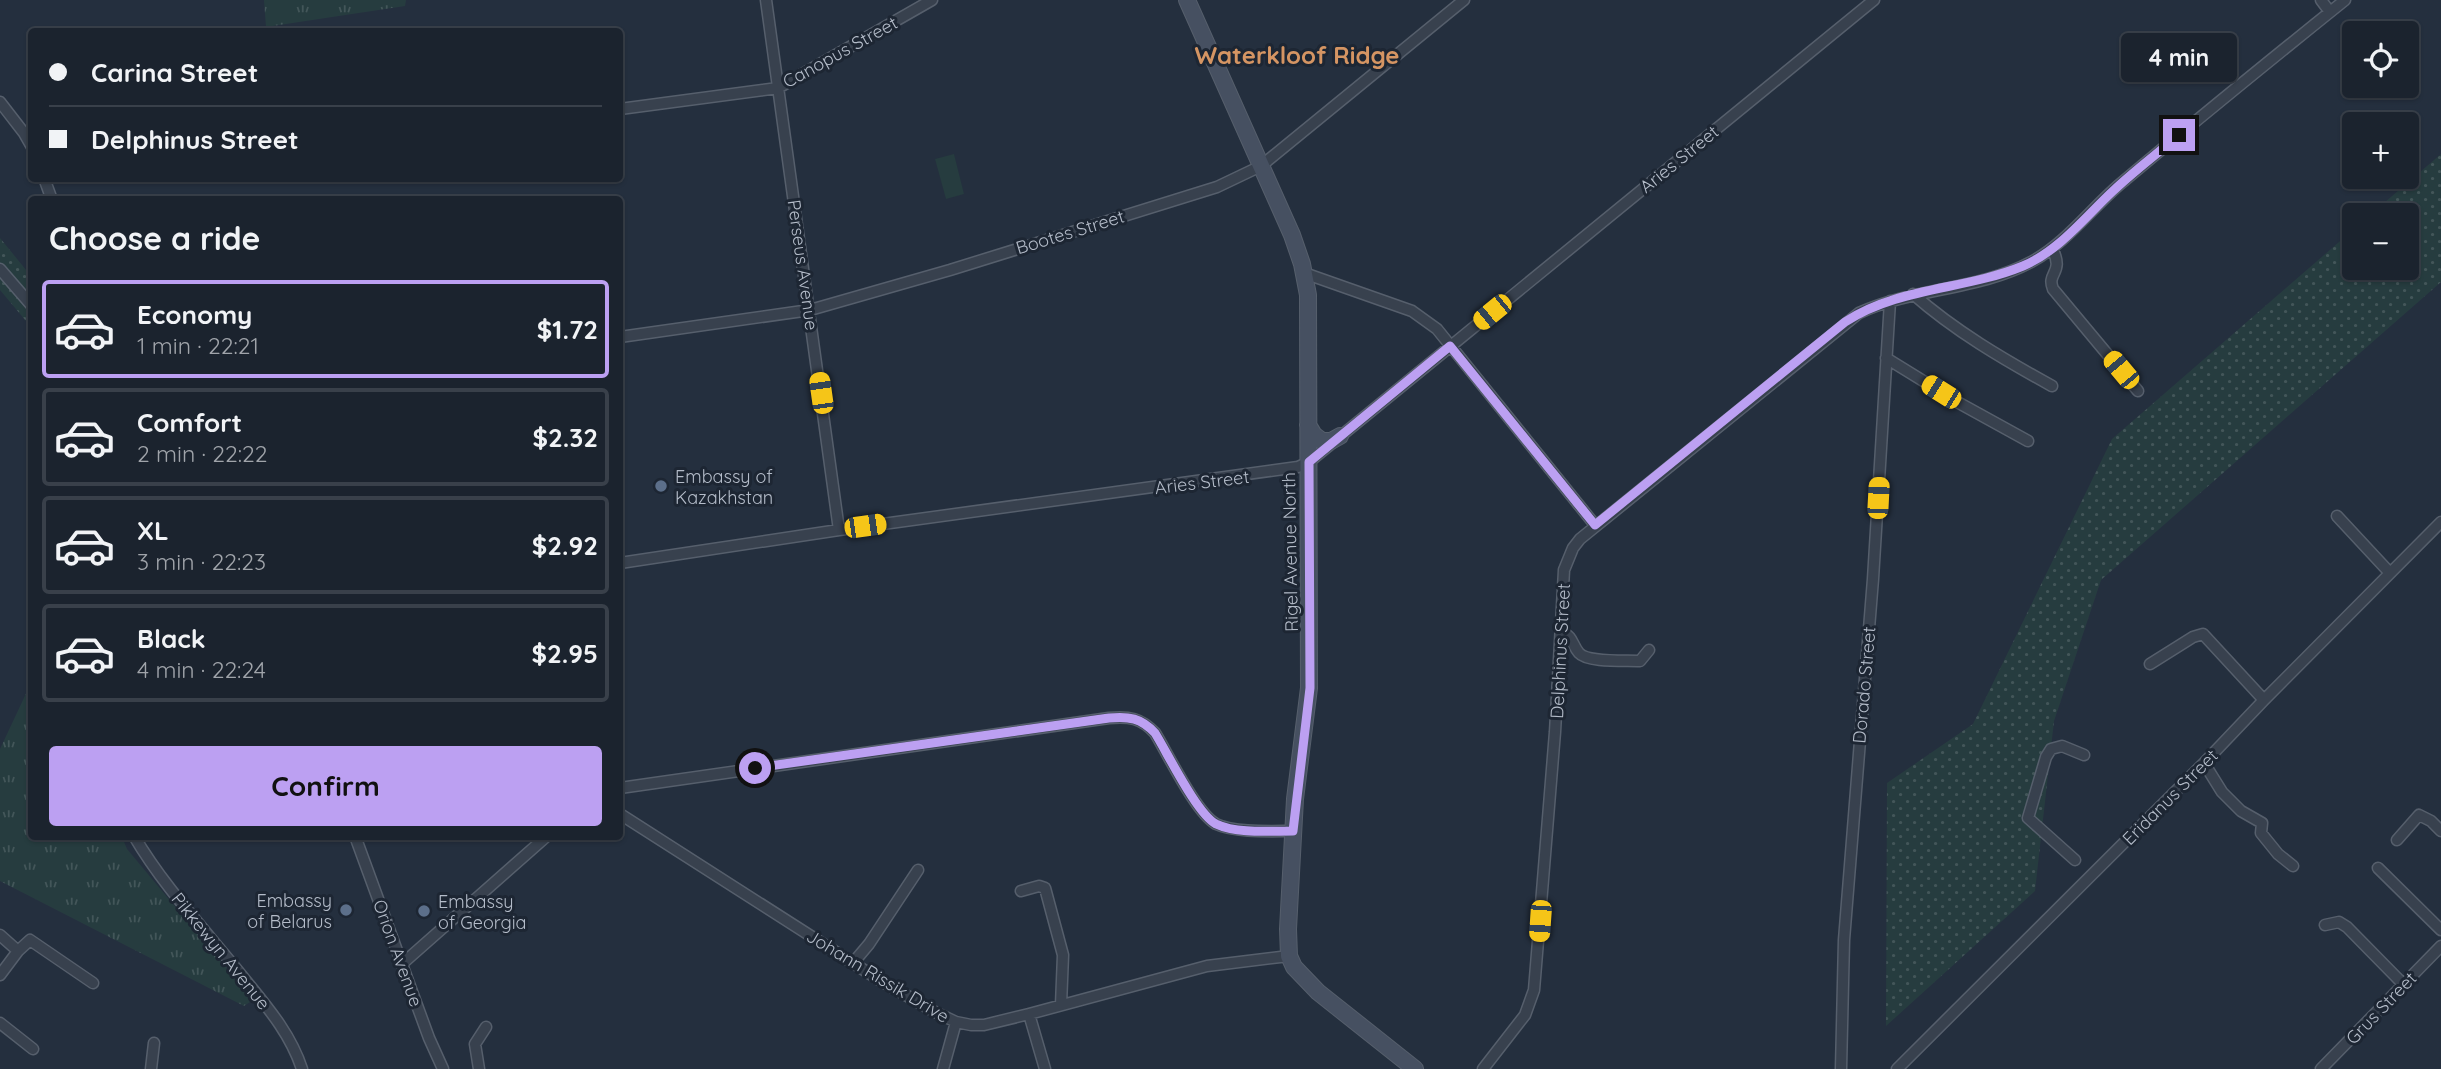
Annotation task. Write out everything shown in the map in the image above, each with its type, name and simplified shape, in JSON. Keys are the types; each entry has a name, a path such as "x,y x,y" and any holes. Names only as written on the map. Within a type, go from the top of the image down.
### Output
{"main road":[{"name":"Rigel Avenue North","path":"1187,0 1292,235 1304,273 1309,308 1310,688 1293,831 1289,956"},
{"path":"1308,425 1322,441 1340,436"},
{"path":"1289,956 1294,967 1318,992 1415,1069"}],"street":[{"name":"Perseus Avenue","path":"766,0 839,530"},
{"name":"Canopus Street","path":"623,109 778,88 932,0"},
{"name":"Bootes Street","path":"623,337 810,310 950,270 1217,187 1261,166 1464,0"},
{"name":"Aries Street","path":"623,563 839,530 1286,471 1309,462 1874,0"},
{"path":"2321,0 2330,12"},
{"name":"Delphinus Street","path":"1483,1069 1525,1015 1534,990 1562,632 1564,570 1573,548 1595,525 1859,313 1913,294 1983,279 2019,268 2052,248 2116,188 2345,0"},
{"path":"0,102 28,140"},
{"path":"2052,248 2058,266 2051,279 2053,289 2138,391"},
{"path":"0,269 28,301"},
{"path":"1304,273 1412,312 1437,329 1595,525"},
{"path":"1913,294 1966,335 2052,386"},
{"name":"Dorado Street","path":"1841,1069 1844,940 1873,579 1889,301"},
{"path":"1886,358 2028,441"},
{"path":"2337,516 2390,573"},
{"name":"Eridanus Street","path":"1897,1069 2441,522"},
{"path":"1562,632 1569,635 1578,653 1593,659 1640,661 1649,650"},
{"path":"2150,664 2193,636 2203,634 2264,700"},
{"path":"623,788 1122,717 1140,720 1155,733 1199,807 1216,824 1233,828 1293,831"},
{"path":"2084,755 2062,746 2051,749 2028,820 2092,874"},
{"path":"2204,763 2222,792 2241,811 2262,823 2261,833 2278,854 2293,866"},
{"name":"Johann Rissik Drive","path":"623,816 853,963 956,1022 984,1025 1207,966 1289,956"},
{"path":"2397,840 2420,816 2431,821 2441,831"},
{"name":"Pikkewyn Avenue","path":"137,840 164,881 268,1008 289,1040 302,1069"},
{"name":"Orion Avenue","path":"356,840 443,1069"},
{"path":"402,964 542,840"},
{"path":"2378,868 2441,930"},
{"path":"853,963 869,944 918,870"},
{"path":"1021,891 1039,886 1045,888 1063,955 1061,1005"},
{"path":"2325,925 2339,922 2347,927 2404,985"},
{"path":"0,935 18,951"},
{"path":"0,975 27,942 34,942 93,983"},
{"name":"Grus Street","path":"2321,1069 2441,946"},
{"path":"1029,1014 1045,1069"},
{"path":"943,1069 956,1022"},
{"path":"0,1023 33,1049"},
{"path":"480,1069 475,1044 486,1027"},
{"path":"151,1069 154,1043"}],"green space":[{"path":"264,0 406,0 405,6 266,27"},
{"path":"954,154 964,194 946,199 935,159"},
{"path":"2441,154 2441,282 2101,580 2054,721 2035,891 1886,1026 1887,783 1973,724 2112,439 2342,239 2342,280 2419,280 2419,203 2384,203 2400,189 2419,189 2419,173"},
{"path":"0,238 28,272 28,323 0,290"},
{"path":"28,689 28,840 123,840 127,849 253,1000 244,1006 0,881 0,749"}],"place":[{"name":"Embassy of Kazakhstan","path":"661,486"},
{"name":"Embassy of Belarus","path":"346,910"},
{"name":"Embassy of Georgia","path":"424,911"}],"district":[{"name":"Waterkloof Ridge","path":"1297,55"}],"route":[{"path":"755,768 1109,718 1133,718 1147,724 1155,733 1199,807 1216,824 1233,828 1293,831 1310,688 1309,462 1450,346 1595,525 1845,322 1875,305 1983,279 2019,268 2042,256 2179,135"}]}
